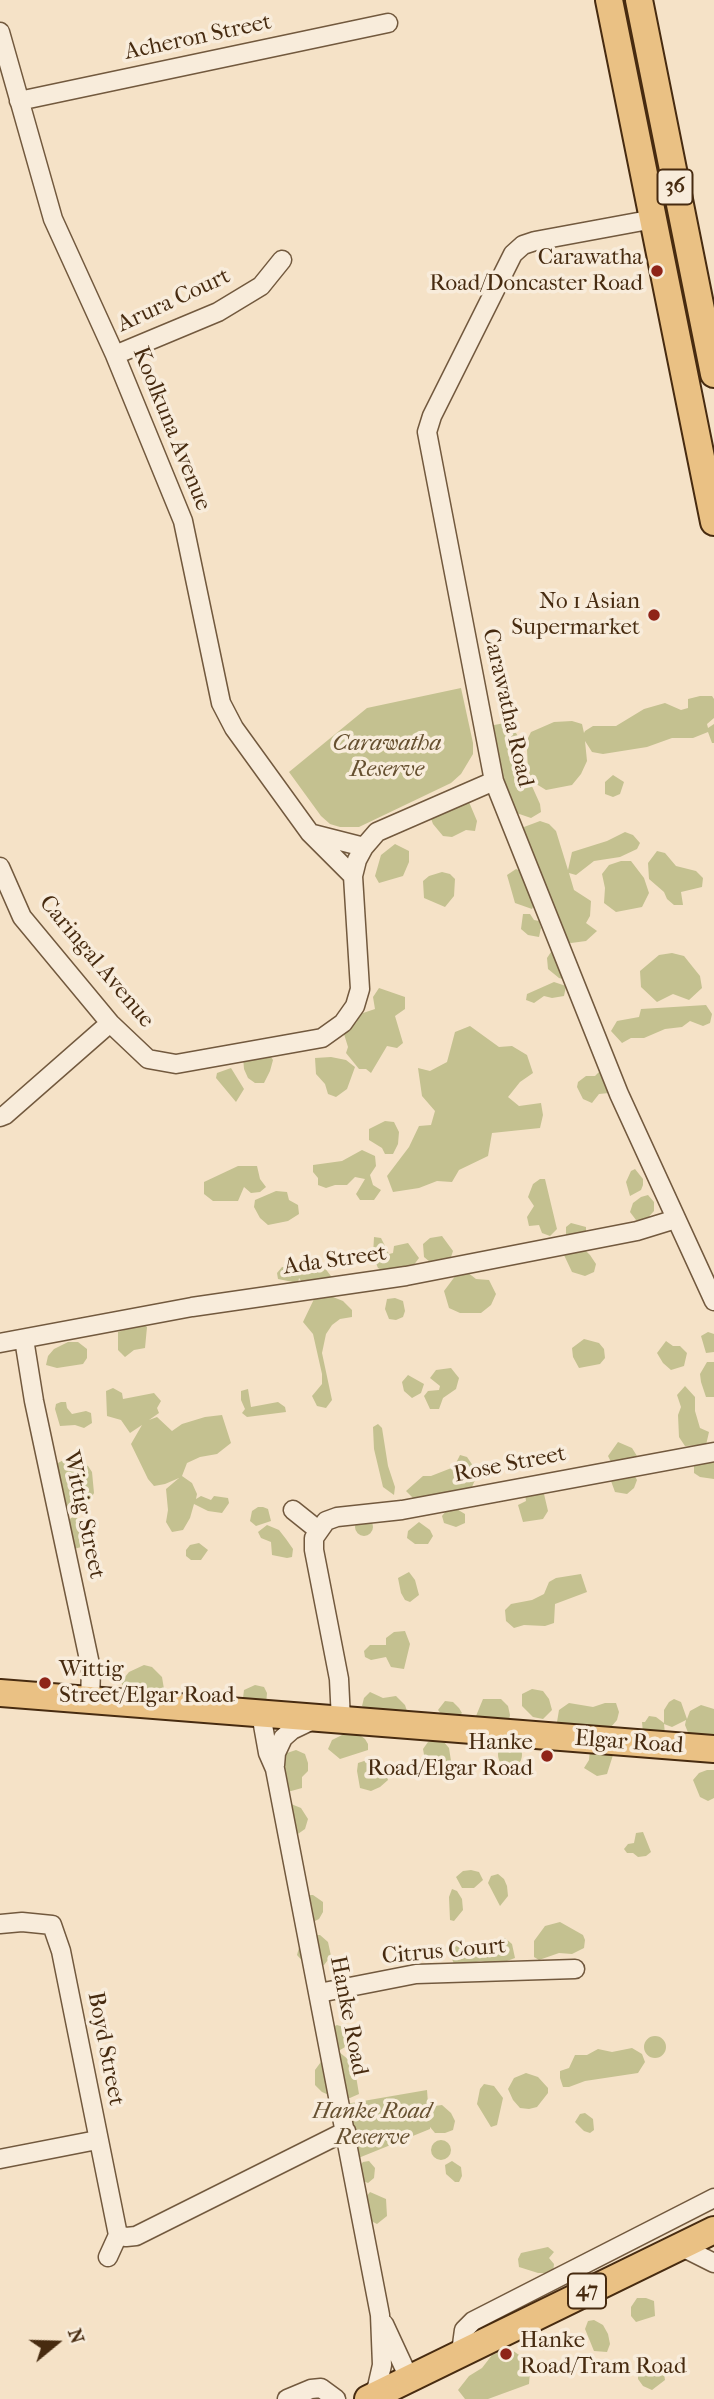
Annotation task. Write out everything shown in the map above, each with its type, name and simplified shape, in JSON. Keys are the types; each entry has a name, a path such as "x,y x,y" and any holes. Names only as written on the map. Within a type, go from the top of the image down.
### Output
{"main road":[{"name":"36","path":"609,0 714,522"},
{"name":"36","path":"639,0 714,374"},
{"path":"654,219 681,214"},
{"name":"Elgar Road","path":"0,1693 714,1749"},
{"name":"47","path":"369,2399 714,2230"}],"street":[{"name":"Acheron Street","path":"12,98 388,23"},
{"name":"Koolkuna Avenue","path":"0,32 12,98 53,219 115,355 183,521 221,703 234,729 310,833 353,876"},
{"name":"Carawatha Road","path":"654,219 535,241 523,245 513,254 432,416 427,432 494,781 619,1094 714,1301"},
{"name":"Arura Court","path":"115,355 218,313 261,286 282,260"},
{"path":"310,833 364,847 377,832 494,781"},
{"name":"Caringal Avenue","path":"1,873 22,917 110,1023 148,1059 176,1064 322,1038 343,1023 355,1006 360,989 353,876 364,847"},
{"path":"0,1117 110,1023"},
{"name":"Ada Street","path":"0,1343 192,1307 406,1276 637,1231 676,1219"},
{"name":"Wittig Street","path":"24,1339 34,1401 91,1669 90,1701"},
{"name":"Rose Street","path":"318,1530 326,1521 337,1517 402,1510 714,1452"},
{"path":"293,1510 318,1530 314,1538 314,1550 339,1679 329,1719"},
{"name":"Hanke Road","path":"261,1714 268,1753 275,1769 380,2315 382,2365 377,2386 369,2399"},
{"name":"Hanke Road","path":"275,1769 276,1753 283,1738 292,1730 329,1719"},
{"name":"Boyd Street","path":"0,1924 22,1922 52,1925 61,1951 118,2235"},
{"name":"Citrus Court","path":"319,1993 416,1974 575,1969"},
{"path":"108,2257 118,2235 136,2236 346,2131"},
{"path":"0,2159 97,2140"},
{"path":"461,2352 464,2330 473,2321 714,2198"},
{"path":"680,2246 714,2263"},
{"name":"Hanke Road","path":"380,2315 409,2378"},
{"path":"288,2399 321,2388 336,2399"}],"green space":[{"name":"Carawatha Reserve","path":"461,688 473,754 461,774 451,783 359,827 340,827 330,824 321,816 289,772 367,708"},
{"path":"712,696 714,699 714,718 707,724 708,728 714,724 714,743 708,732 693,738 672,738 647,747 603,754 592,752 585,741 587,761 572,785 546,790 533,782 528,770 527,750 527,740 531,732 554,722 572,721 582,724 584,733 593,726 616,726 644,709 665,703 681,710 688,708 688,699"},
{"path":"505,723 521,741 522,764 540,804 541,812 531,818 499,807 494,725"},
{"path":"613,775 624,782 620,794 613,797 605,794 605,782"},
{"path":"454,799 469,802 477,821 475,831 466,830 452,837 443,836 430,816"},
{"path":"540,821 549,824 556,831 568,870 572,852 625,832 633,835 640,843 637,849 620,857 594,861 576,875 569,873 574,890 591,901 590,916 586,923 597,931 586,941 571,943 558,940 546,887 525,845 524,827"},
{"path":"395,844 409,851 409,862 403,876 379,883 375,876 381,855"},
{"path":"657,851 665,853 676,866 696,871 703,878 702,887 681,892 683,905 674,905 649,879 648,863"},
{"path":"631,861 644,878 649,893 642,907 616,912 604,903 602,874 609,865"},
{"path":"516,869 526,873 537,899 532,909 515,903 507,875"},
{"path":"442,872 455,879 454,896 445,907 424,898 423,881"},
{"path":"523,914 530,914 534,920 539,921 539,937 528,935 521,929"},
{"path":"553,949 567,980 559,978 548,969 547,958"},
{"path":"672,953 684,956 700,976 702,988 689,1000 673,994 657,1002 641,987 640,971 659,955"},
{"path":"554,982 566,986 564,996 544,996 534,1003 526,1000 527,994"},
{"path":"379,988 405,997 405,1009 395,1016 403,1043 397,1048 387,1046 371,1073 366,1069 359,1069 346,1053 348,1047 344,1034 346,1026 356,1023 360,1014 375,1009 373,997"},
{"path":"706,1005 712,1014 710,1023 703,1026 690,1021 682,1027 665,1029 644,1038 631,1038 622,1043 611,1031 617,1021 639,1017 641,1009"},
{"path":"470,1026 499,1047 512,1046 527,1055 533,1073 520,1082 508,1097 519,1106 541,1103 543,1115 540,1128 492,1133 488,1156 459,1170 452,1182 437,1181 419,1188 393,1192 387,1176 409,1147 419,1126 431,1125 435,1111 422,1096 418,1068 430,1071 447,1062 455,1032"},
{"path":"267,1051 273,1060 270,1071 264,1083 255,1083 248,1078 243,1057"},
{"path":"315,1058 346,1060 355,1067 347,1089 336,1097 328,1094 325,1084 316,1074"},
{"path":"231,1068 244,1089 236,1102 216,1078 217,1073"},
{"path":"599,1072 605,1075 610,1084 609,1093 599,1094 592,1103 583,1099 577,1087 578,1082"},
{"path":"385,1121 394,1122 399,1132 398,1144 393,1154 385,1154 382,1148 369,1140 369,1129"},
{"path":"362,1150 375,1156 376,1166 370,1175 373,1185 381,1190 374,1200 360,1200 356,1194 365,1179 355,1177 347,1185 326,1188 318,1185 313,1165 342,1161"},
{"path":"238,1166 257,1166 260,1179 266,1187 260,1192 251,1193 244,1187 238,1201 213,1201 204,1194 204,1182"},
{"path":"635,1169 643,1179 643,1185 641,1190 630,1196 626,1182 631,1171"},
{"path":"545,1179 557,1229 550,1236 542,1233 539,1225 529,1226 527,1217 534,1206 528,1197 533,1184"},
{"path":"276,1191 287,1192 289,1200 298,1205 299,1214 288,1221 268,1225 254,1207 255,1200"},
{"path":"648,1195 654,1202 654,1211 644,1222 636,1220 630,1212 633,1203"},
{"path":"571,1223 586,1227 586,1234 566,1238 566,1227"},
{"path":"442,1236 453,1251 450,1260 430,1262 424,1257 423,1244 430,1238"},
{"path":"374,1237 381,1238 389,1254 393,1253 394,1246 408,1243 419,1258 413,1266 385,1272 378,1268 373,1256"},
{"path":"574,1247 583,1248 590,1255 596,1264 594,1272 585,1276 572,1272 564,1255"},
{"path":"309,1259 321,1263 334,1280 305,1286 299,1278 298,1283 278,1279 277,1273 282,1267 299,1270 300,1265"},
{"path":"467,1272 476,1279 489,1280 496,1294 491,1305 481,1313 460,1313 449,1308 444,1291 456,1275"},
{"path":"323,1293 343,1301 352,1310 352,1317 340,1319 326,1334 322,1353 332,1400 326,1408 317,1406 312,1396 322,1384 322,1374 313,1334 303,1322 315,1297"},
{"path":"387,1299 403,1301 405,1311 403,1317 396,1320 389,1319 385,1309"},
{"path":"138,1321 147,1327 145,1348 134,1350 125,1357 118,1350 118,1332"},
{"path":"708,1332 714,1334 714,1352 706,1353 701,1336"},
{"path":"584,1339 599,1343 604,1349 605,1358 600,1364 579,1368 572,1348"},
{"path":"666,1341 673,1346 680,1346 687,1353 684,1366 671,1370 663,1363 657,1353"},
{"path":"68,1342 78,1342 87,1349 87,1358 83,1364 57,1368 46,1365 48,1356 54,1349"},
{"path":"707,1362 714,1362 714,1397 706,1397 701,1382 700,1374"},
{"path":"451,1368 459,1378 456,1389 443,1398 439,1409 430,1409 424,1396 428,1391 439,1390 440,1386 430,1378 436,1370"},
{"path":"408,1375 424,1384 421,1393 412,1398 404,1391 402,1382"},
{"path":"685,1386 695,1397 695,1411 700,1428 709,1432 706,1445 685,1446 679,1437 678,1415 681,1407 677,1395"},
{"path":"113,1388 122,1393 123,1399 154,1393 161,1401 157,1408 159,1413 149,1420 157,1417 172,1431 182,1424 222,1415 231,1443 217,1454 187,1463 182,1476 192,1483 197,1494 196,1499 201,1496 211,1500 214,1496 228,1498 229,1503 222,1513 208,1511 194,1504 183,1530 172,1532 166,1522 166,1489 179,1478 154,1486 148,1479 131,1444 142,1425 130,1433 121,1420 107,1416 106,1391"},
{"path":"248,1389 251,1407 278,1402 285,1407 286,1412 247,1417 242,1413 245,1409 241,1391"},
{"path":"66,1402 72,1414 86,1411 91,1413 92,1423 84,1428 75,1425 60,1426 55,1409 56,1404"},
{"path":"378,1424 382,1428 388,1466 395,1487 394,1495 383,1487 374,1449 373,1427"},
{"path":"618,1442 632,1448 637,1456 633,1463 612,1464 608,1456"},
{"path":"460,1455 467,1457 478,1473 472,1487 425,1500 414,1499 406,1491 423,1476 431,1476 454,1467"},
{"path":"714,1456 714,1479 700,1477 694,1473 694,1462"},
{"path":"67,1458 88,1466 92,1472 94,1493 88,1504 68,1506 59,1501 54,1470 58,1463"},
{"path":"612,1471 632,1471 637,1480 634,1488 627,1494 615,1492 611,1481"},
{"path":"533,1490 544,1494 548,1511 543,1519 523,1522 518,1505 526,1501 525,1493"},
{"path":"258,1507 268,1509 271,1521 256,1526 250,1521 252,1511"},
{"path":"449,1507 465,1514 465,1523 456,1527 444,1523 442,1516"},
{"path":"73,1517 84,1520 94,1532 92,1544 74,1549 68,1520"},
{"path":"360,1518 368,1518 373,1527 371,1534 360,1536 355,1531 355,1523"},
{"path":"419,1522 430,1530 433,1536 428,1544 415,1544 407,1538 408,1531"},
{"path":"267,1525 279,1530 293,1549 292,1557 272,1555 271,1542 261,1538 258,1532"},
{"path":"199,1543 208,1550 201,1560 191,1560 186,1556 186,1550 190,1545"},
{"path":"409,1572 415,1580 419,1595 410,1602 405,1600 401,1593 398,1578"},
{"path":"581,1574 587,1592 555,1604 554,1623 514,1628 506,1621 505,1610 511,1604 532,1600 544,1594 549,1582 556,1578"},
{"path":"405,1631 410,1644 404,1669 391,1667 386,1657 371,1660 365,1657 364,1651 370,1645 386,1645 386,1638 394,1632"},
{"path":"144,1665 152,1667 162,1677 164,1689 172,1694 131,1694 124,1689 121,1682 129,1672"},
{"path":"255,1685 264,1687 267,1693 266,1705 246,1704 243,1698 244,1690"},
{"path":"532,1689 543,1691 549,1699 552,1710 543,1719 533,1717 522,1706 522,1694"},
{"path":"370,1692 383,1698 396,1696 407,1711 399,1718 386,1719 362,1706 364,1698"},
{"path":"483,1699 501,1699 508,1706 508,1725 482,1726 476,1716"},
{"path":"674,1699 681,1702 687,1719 690,1711 701,1705 714,1709 714,1748 689,1735 686,1720 672,1727 664,1724 665,1734 643,1733 642,1722 649,1716 664,1723 664,1710"},
{"path":"445,1701 453,1702 459,1708 462,1713 456,1719 447,1721 438,1710"},
{"path":"569,1703 593,1707 616,1703 619,1712 617,1720 611,1727 596,1730 556,1728 559,1710"},
{"path":"346,1733 357,1733 365,1739 368,1750 340,1759 328,1749 332,1740"},
{"path":"428,1742 444,1742 449,1748 451,1761 436,1768 426,1766 423,1749"},
{"path":"510,1743 518,1747 522,1755 518,1763 510,1767 502,1763 498,1755 502,1747"},
{"path":"590,1749 606,1750 613,1755 607,1774 597,1776 584,1768 589,1760"},
{"path":"296,1750 305,1754 308,1771 302,1777 302,1788 284,1793 279,1761 284,1754"},
{"path":"376,1757 385,1769 388,1780 371,1791 360,1788 358,1763"},
{"path":"714,1770 714,1798 708,1801 700,1797 693,1780 699,1773"},
{"path":"291,1804 301,1808 308,1819 305,1829 295,1836"},
{"path":"643,1832 651,1852 638,1857 627,1853 624,1849 628,1844 634,1843 636,1833"},
{"path":"463,1871 479,1872 483,1880 474,1888 462,1888 456,1877"},
{"path":"498,1874 504,1879 508,1896 500,1906 488,1883 491,1876"},
{"path":"452,1889 457,1891 462,1899 463,1910 454,1921 450,1920 449,1897"},
{"path":"304,1895 313,1895 323,1902 323,1912 319,1919 311,1923"},
{"path":"560,1922 583,1935 584,1948 572,1954 559,1953 539,1960 534,1957 534,1941 545,1926"},
{"path":"310,1935 320,1935 328,1942 331,1956 324,1965 306,1965 297,1955 301,1940"},
{"path":"505,1938 512,1944 515,1958 507,1961 494,1964 481,1961 461,1965 454,1964 450,1954 456,1946 465,1949 474,1943 493,1943"},
{"path":"337,2025 343,2027 351,2040 340,2050 332,2048 330,2028"},
{"path":"655,2036 665,2043 666,2047 659,2057 655,2058 645,2051 644,2047 651,2037"},
{"path":"632,2048 642,2054 645,2062 638,2073 563,2087 560,2071 569,2068 575,2055 587,2055 598,2049 612,2052"},
{"path":"339,2052 354,2064 359,2094 343,2101 322,2092 315,2085 315,2070 326,2055"},
{"path":"526,2073 538,2077 548,2088 548,2093 537,2107 529,2109 520,2108 508,2089 514,2078"},
{"path":"484,2084 494,2086 503,2098 497,2125 491,2127 477,2104 480,2089"},
{"name":"Hanke Road Reserve","path":"427,2090 429,2117 435,2106 442,2105 455,2121 453,2130 435,2133 430,2127 351,2161 340,2105"},
{"path":"585,2113 593,2119 594,2130 590,2133 575,2122 580,2114"},
{"path":"441,2140 448,2143 451,2150 448,2157 441,2160 434,2157 431,2150 434,2143"},
{"path":"369,2161 375,2168 374,2178 368,2183 363,2181 357,2169 363,2162"},
{"path":"452,2161 461,2167 462,2176 459,2182 446,2174 445,2165"},
{"path":"370,2192 386,2199 387,2216 377,2224 369,2220 360,2205"},
{"path":"548,2247 554,2252 549,2258 554,2264 553,2273 538,2273 519,2267 518,2259 521,2253"},
{"path":"637,2298 654,2301 655,2316 636,2322 631,2316 631,2307"},
{"path":"594,2320 603,2325 608,2334 610,2344 607,2352 594,2351 585,2329 588,2321"},
{"path":"509,2348 522,2357 530,2372 529,2384 488,2399 465,2399 458,2390 469,2376 482,2368 492,2355"},
{"path":"649,2360 656,2361 663,2368 665,2380 652,2390 643,2386 638,2379 638,2371"}],"place":[{"name":"Carawatha Road/Doncaster Road","path":"657,271"},
{"name":"No 1 Asian Supermarket","path":"654,615"},
{"name":"Wittig Street/Elgar Road","path":"45,1683"},
{"name":"Hanke Road/Elgar Road","path":"547,1756"},
{"name":"Hanke Road/Tram Road","path":"506,2354"}]}
